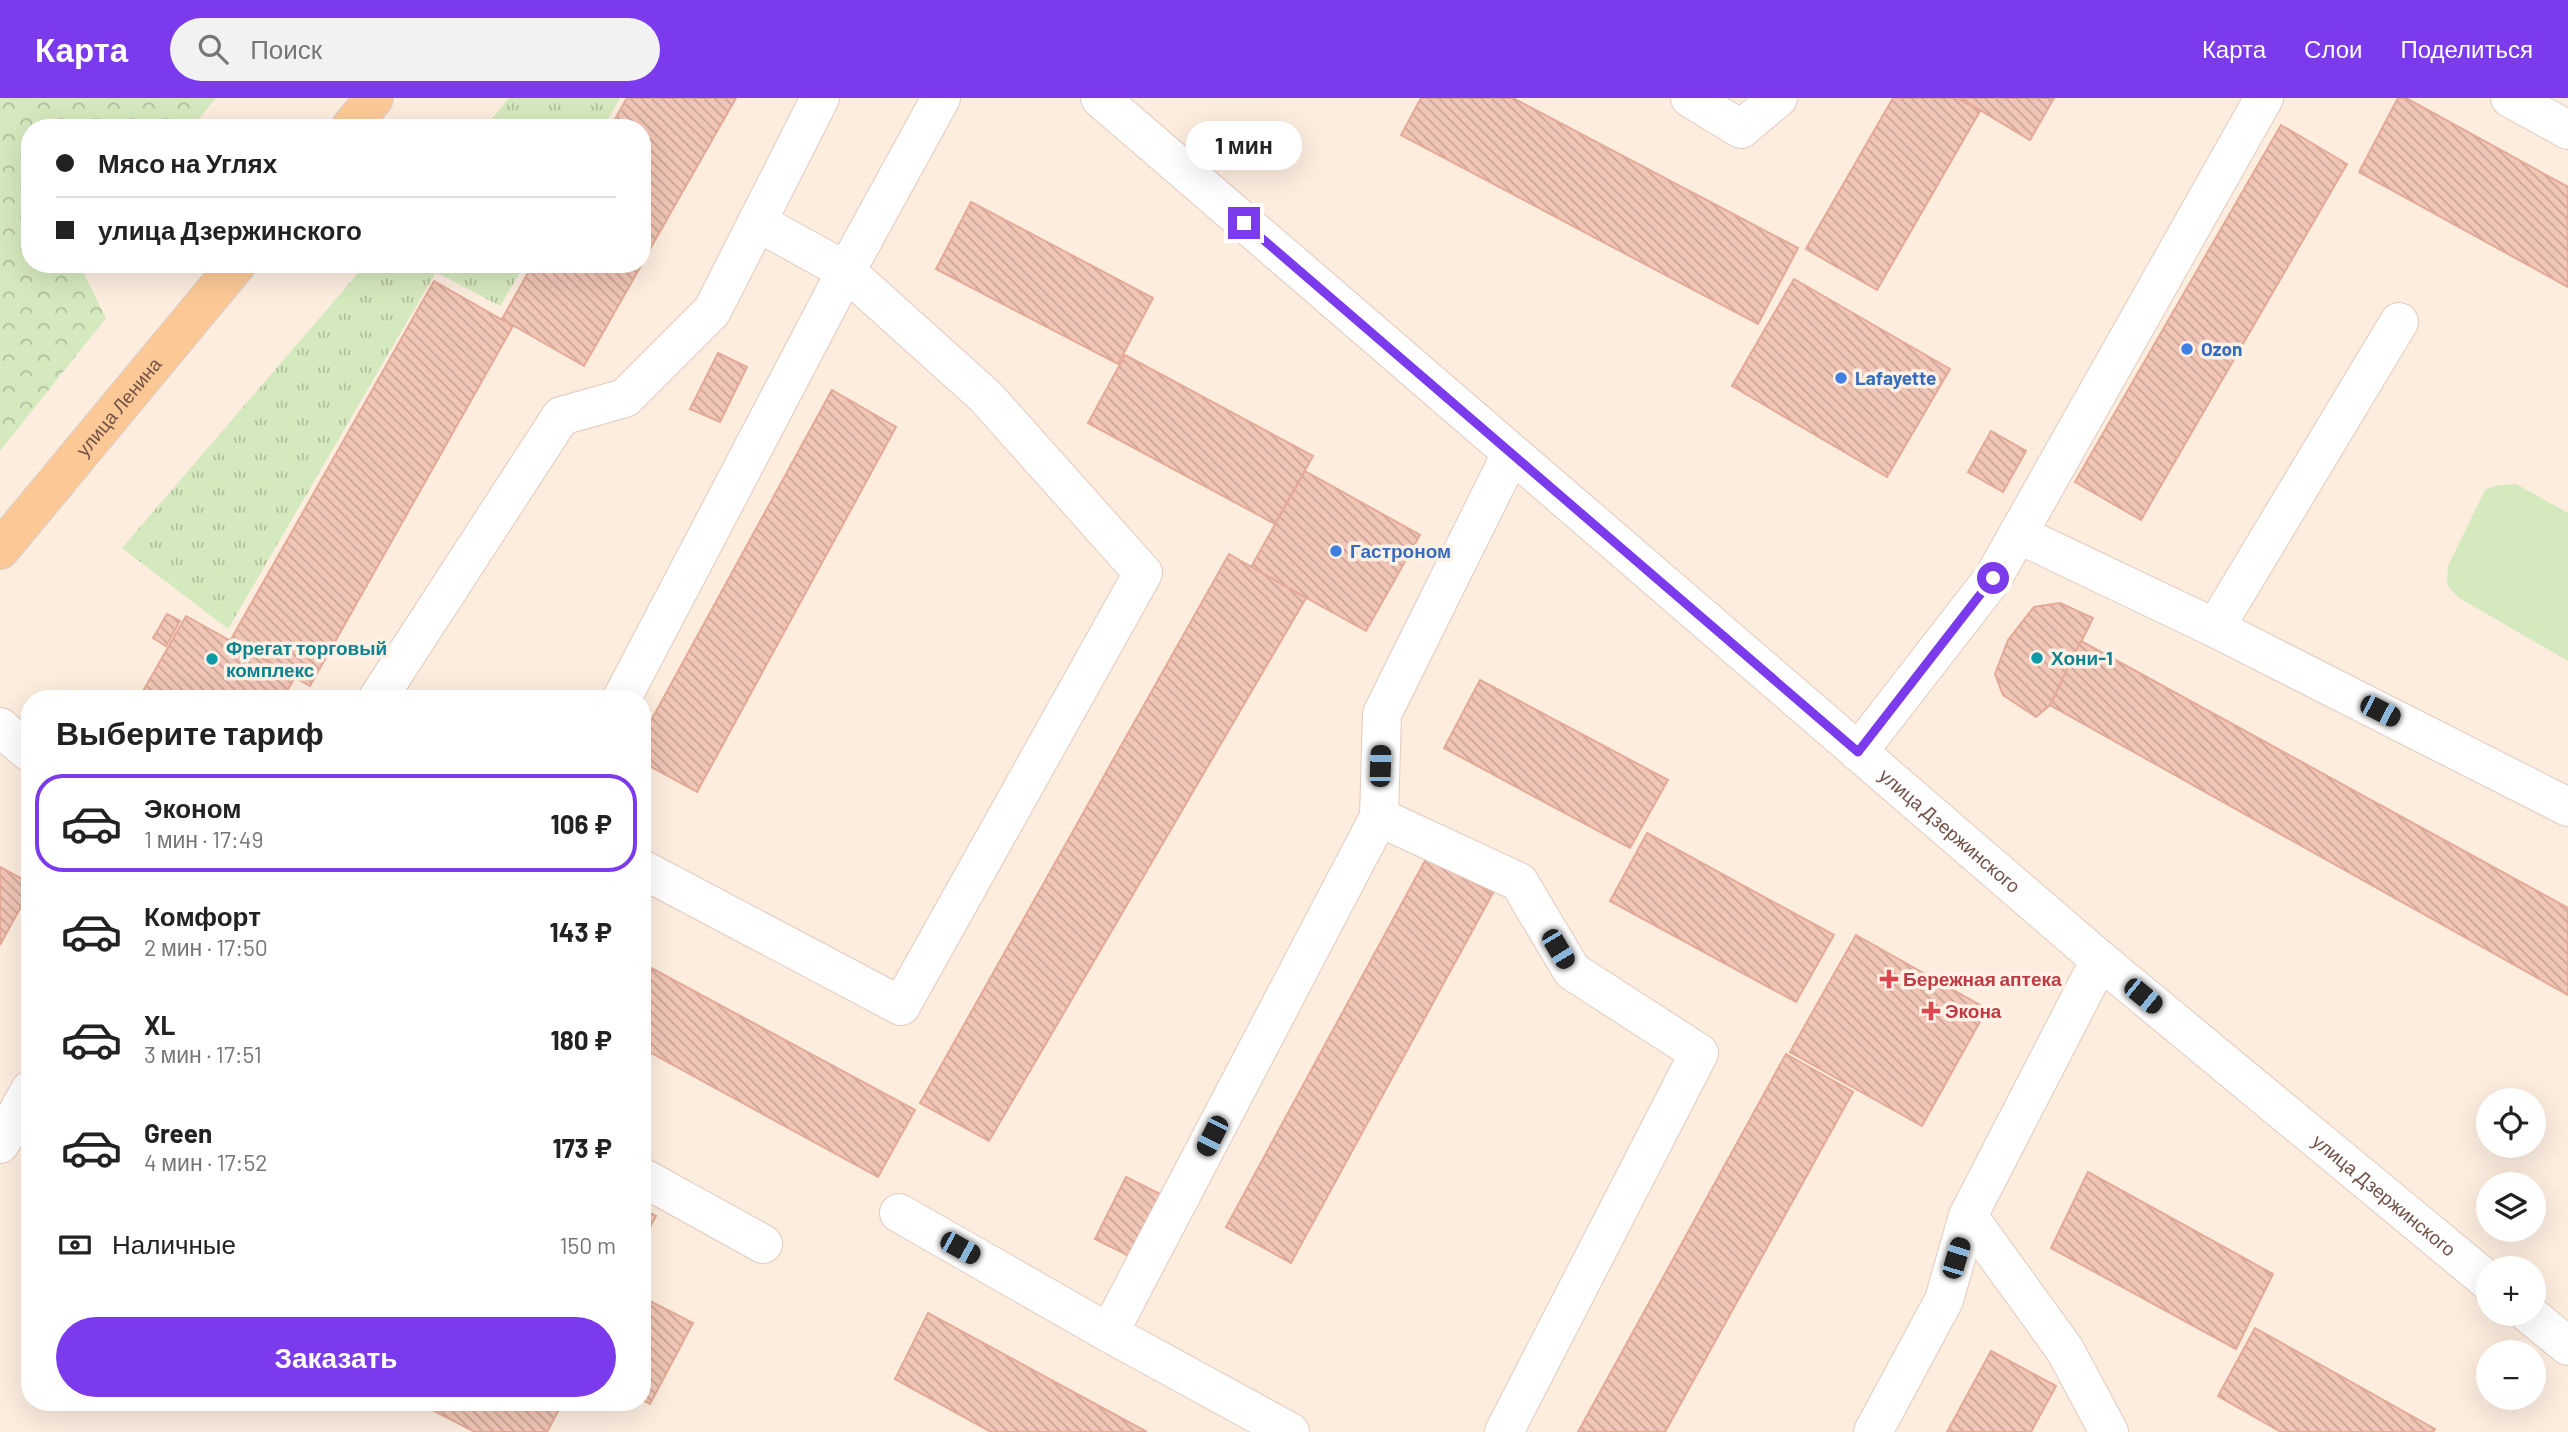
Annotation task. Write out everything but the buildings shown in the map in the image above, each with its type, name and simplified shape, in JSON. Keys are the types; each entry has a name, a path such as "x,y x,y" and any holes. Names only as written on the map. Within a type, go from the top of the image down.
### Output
{"main road":[{"path":"357,119 374,98"},
{"name":"улица Ленина","path":"0,550 230,273"}],"street":[{"path":"383,690 561,416 625,398 712,311 820,98"},
{"path":"626,690 846,271 941,98"},
{"name":"улица Дзержинского","path":"1100,98 2100,960 2476,1271"},
{"path":"1690,98 1741,129 1778,98"},
{"path":"1858,752 1993,578 2264,98"},
{"path":"2510,98 2568,130"},
{"path":"651,874 901,1006 1143,573 986,397 846,271 757,222"},
{"path":"2215,628 2399,322"},
{"path":"1109,1333 1379,817 1382,714 1511,454"},
{"path":"2018,534 2215,628 2568,807"},
{"path":"0,727 21,745"},
{"path":"1379,817 1519,882 1572,971 1699,1053 1504,1432"},
{"path":"1873,1432 1944,1300 1968,1216 2100,960"},
{"path":"0,1143 21,1106"},
{"path":"651,1182 763,1244"},
{"path":"899,1213 1290,1432"},
{"path":"1968,1216 2065,1350 2109,1432"},
{"path":"2544,1326 2568,1346"}],"green space":[{"path":"0,98 216,98 198,119 21,119 21,273 84,273 106,318 0,451"},
{"path":"509,98 620,98 608,119 492,119"},
{"path":"358,273 435,273 228,629 122,548"},
{"path":"438,273 520,273 500,306"},
{"path":"2516,484 2568,513 2568,661 2459,598 2447,585 2448,566 2485,490 2498,485"}],"place":[{"name":"Ozon","path":"2187,349"},
{"name":"Lafayette","path":"1841,378"},
{"name":"Гастроном","path":"1336,551"},
{"name":"Хони-1","path":"2037,658"},
{"name":"Фрегат торговый комплекс","path":"212,659"},
{"name":"Бережная аптека","path":"1889,979"},
{"name":"Экона","path":"1931,1011"}],"route":[{"path":"1244,223 1858,752 1993,578"}]}
